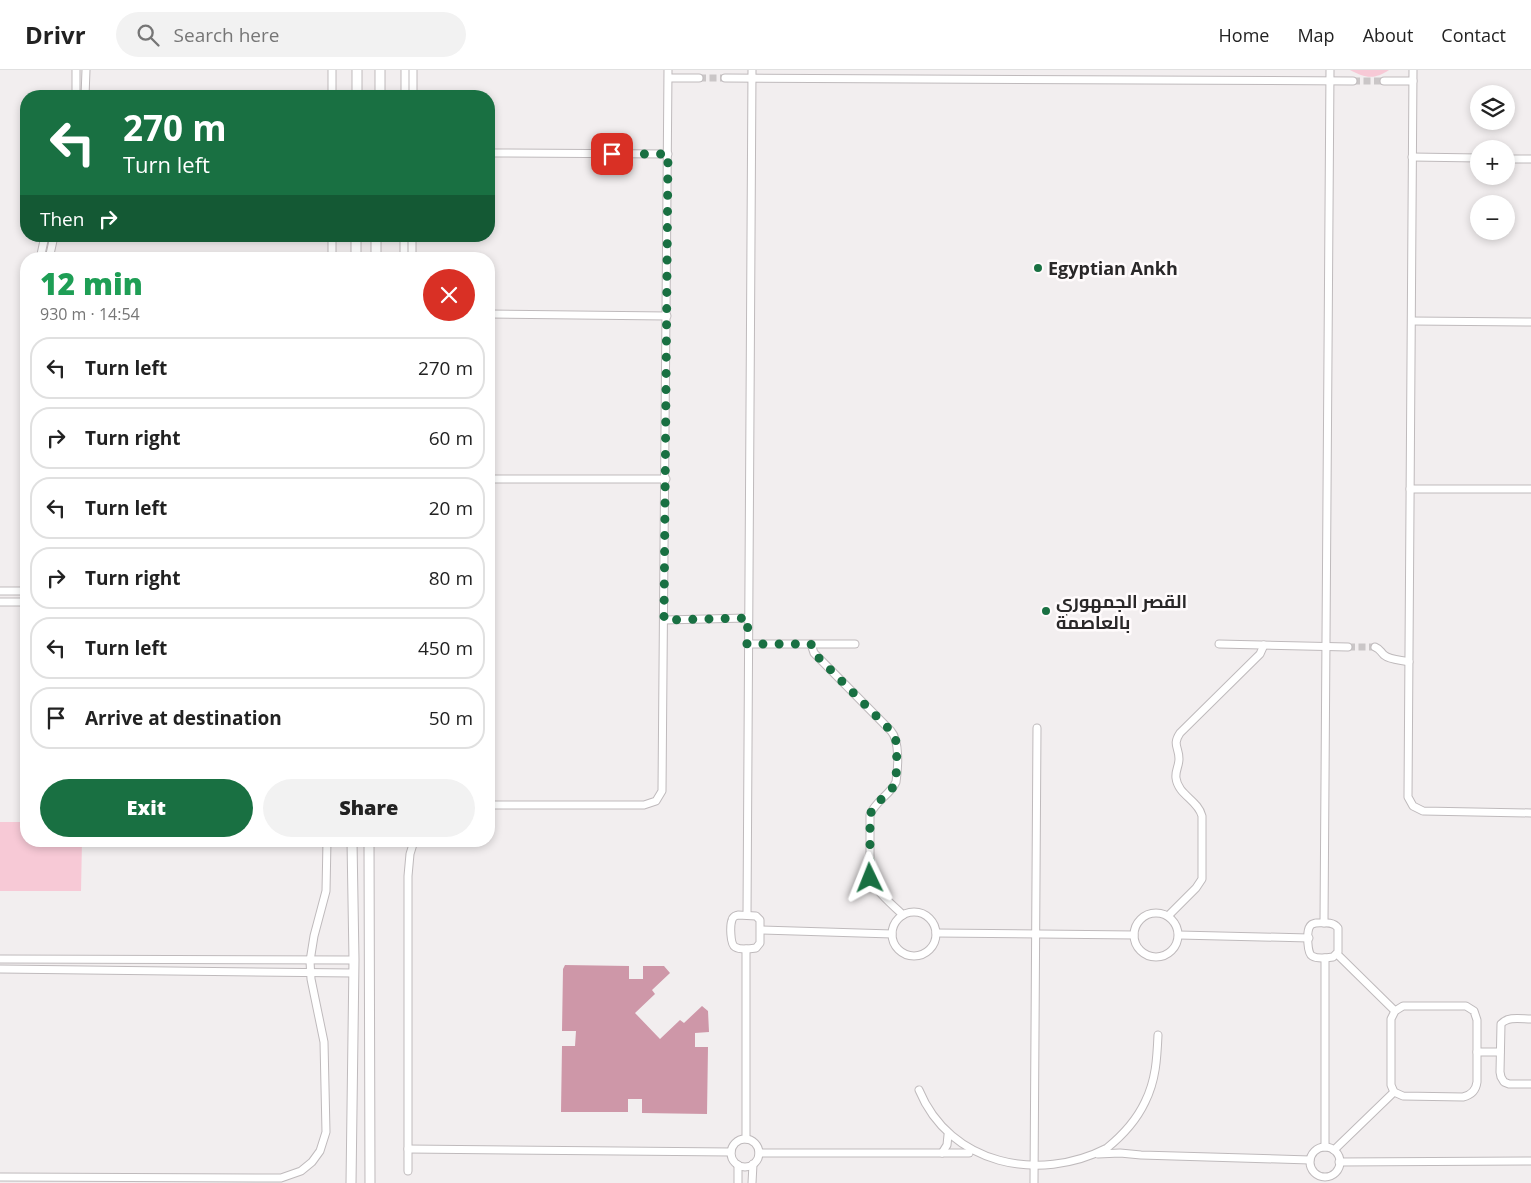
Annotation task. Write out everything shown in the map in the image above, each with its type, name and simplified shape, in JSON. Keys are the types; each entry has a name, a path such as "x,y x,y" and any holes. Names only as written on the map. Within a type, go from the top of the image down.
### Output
{"street":[{"path":"76,70 76,90"},
{"path":"85,90 86,70"},
{"path":"332,70 332,90"},
{"path":"357,70 357,90"},
{"path":"380,70 380,90"},
{"path":"405,70 405,90"},
{"path":"413,90 414,70"},
{"path":"747,915 747,644 752,70"},
{"path":"1324,923 1330,70"},
{"path":"1413,70 1408,794 1411,803 1416,808 1423,810 1531,813"},
{"path":"495,805 644,805 653,803 659,798 663,787 668,74 699,78"},
{"path":"725,78 1353,81"},
{"path":"1384,81 1413,81"},
{"path":"495,154 668,154"},
{"path":"1412,157 1470,158"},
{"path":"1515,159 1531,159"},
{"path":"495,314 667,316"},
{"path":"1412,321 1531,322"},
{"path":"495,479 666,479"},
{"path":"1410,490 1531,489"},
{"path":"0,591 20,591"},
{"path":"0,602 20,602"},
{"path":"664,620 748,618"},
{"path":"747,644 855,644"},
{"path":"811,644 814,653 896,738 896,782 894,787 872,809 870,815 870,878 874,885 903,915"},
{"path":"1219,644 1348,647"},
{"path":"1168,916 1198,885 1202,879 1203,872 1202,816 1200,809 1177,784 1175,774 1179,759 1176,746 1177,738 1260,654 1264,645"},
{"path":"1375,647 1379,648 1389,658 1409,662"},
{"path":"1034,1183 1037,728"},
{"path":"0,1176 281,1178 301,1171 316,1157 326,1132 324,1042 310,972 310,961 314,936 326,891 327,847"},
{"path":"351,1183 354,960 352,847"},
{"path":"369,847 370,1183"},
{"path":"408,1171 408,876 412,847"},
{"path":"911,912 924,915 934,924 936,932 935,942 930,949 914,956 900,950 894,943 892,934 894,925 903,915 911,912"},
{"path":"1160,913 1168,916 1175,922 1179,935 1177,943 1165,955 1157,957 1148,956 1136,944 1134,935 1137,922 1147,914 1160,913"},
{"path":"736,915 756,916 761,922 761,930 760,945 754,949 737,948 732,943 731,922 736,915"},
{"path":"1337,954 1333,957 1325,958 1314,957 1310,954 1308,950 1309,928 1312,924 1334,924 1338,928 1337,954 1395,1011"},
{"path":"761,930 892,934"},
{"path":"936,932 1134,935"},
{"path":"1179,935 1309,938"},
{"path":"746,949 746,1139"},
{"path":"1324,1147 1325,958"},
{"path":"0,959 354,960"},
{"path":"0,969 353,973"},
{"path":"1406,1006 1469,1007 1477,1017 1477,1052 1477,1085 1469,1095 1463,1097 1403,1096 1394,1092 1391,1085 1392,1016 1400,1007 1406,1006"},
{"path":"1531,1018 1509,1018 1500,1026 1500,1072 1502,1080 1509,1084 1531,1084"},
{"path":"920,1090 929,1111 948,1135 970,1153 996,1165 1016,1170 1034,1172 1064,1169 1098,1154 1120,1138 1134,1121 1150,1091 1156,1069 1158,1035"},
{"path":"1477,1052 1500,1052"},
{"path":"1334,1150 1394,1092"},
{"path":"942,1153 947,1144 948,1135"},
{"path":"1120,1138 1122,1146 1128,1153"},
{"path":"746,1139 755,1144 759,1153 753,1164 746,1167 738,1165 732,1160 731,1152 736,1143 746,1139"},
{"path":"1324,1147 1334,1150 1340,1162 1338,1168 1331,1175 1324,1176 1313,1170 1310,1160 1315,1151 1324,1147"},
{"path":"408,1149 731,1152"},
{"path":"759,1153 970,1153"},
{"path":"1098,1154 1128,1153 1310,1160"},
{"path":"1340,1162 1531,1161"},
{"path":"738,1165 738,1180 753,1180 753,1164"},
{"path":"1318,1174 1318,1183"},
{"path":"1331,1175 1331,1183"}],"shaded area":[{"path":"1350,70 1389,70 1370,77"},
{"path":"0,822 20,822 20,847 82,847 81,891 0,891"},
{"path":"565,965 629,966 629,979 643,979 643,966 664,966 670,973 652,990 655,994 635,1013 660,1039 680,1020 684,1023 702,1006 708,1011 709,1032 695,1033 695,1047 708,1047 707,1114 642,1113 642,1099 628,1099 628,1112 561,1112 562,1046 575,1046 576,1031 562,1031 563,969"}],"tunnel":[{"path":"699,78 725,78"},
{"path":"1353,81 1384,81"},
{"path":"1348,647 1375,647"}],"place":[{"name":"Egyptian Ankh","path":"1038,268"},
{"name":"القصر الجمهوري بالعاصمة","path":"1046,611"}],"route":[{"path":"612,154 668,154 664,620 748,618 747,644 811,644 814,653 894,734 897,741 897,779 894,787 872,809 870,815 870,878"}]}
